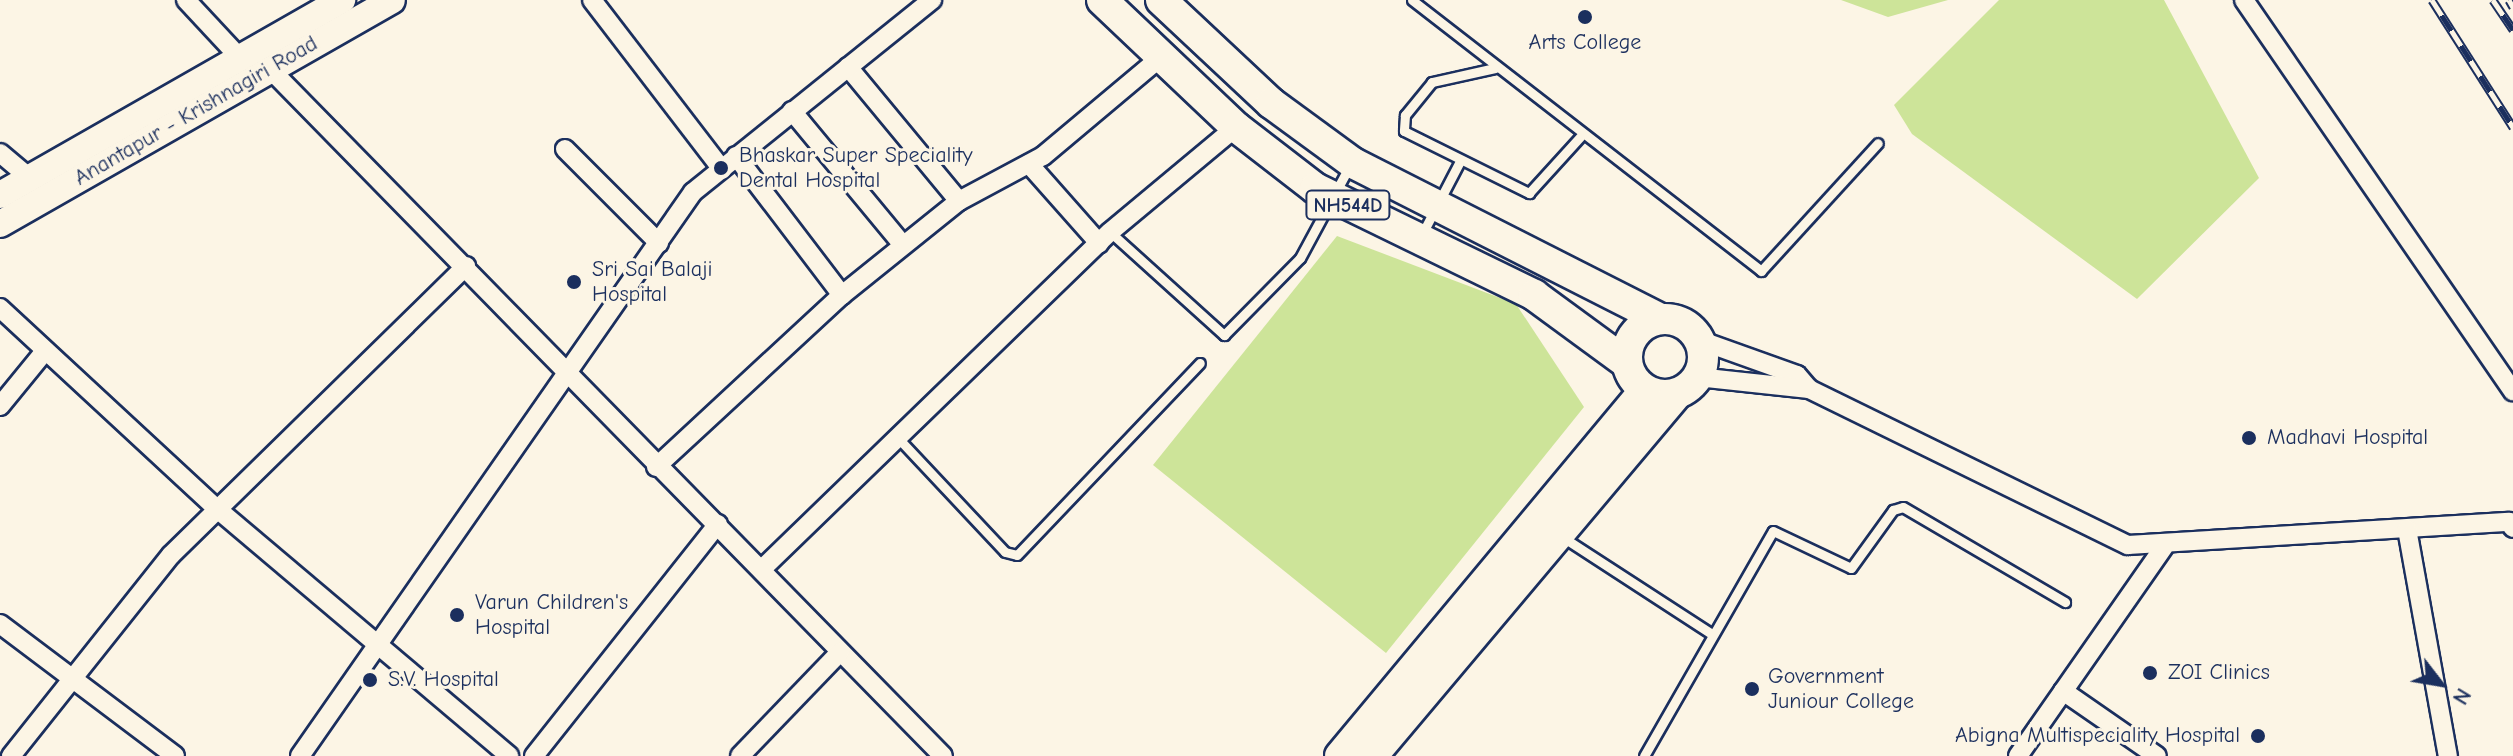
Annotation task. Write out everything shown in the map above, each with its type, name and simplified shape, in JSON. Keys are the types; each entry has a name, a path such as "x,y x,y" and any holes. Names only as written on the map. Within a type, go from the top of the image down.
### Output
{"highway":[{"name":"NH544D","path":"1102,0 1236,127 1328,195 1534,295 1627,363 1645,390"},
{"name":"NH544D","path":"1161,0 1271,103 1353,163 1434,210 1660,319 1683,323 1699,340"},
{"path":"1627,363 1631,339 1660,319"},
{"path":"1372,756 1687,385 1699,340"},
{"path":"1340,756 1645,390 1687,385"}],"main road":[{"name":"Anantapur - Krishnagiri Road","path":"0,195 242,60 342,0"},
{"name":"Anantapur - Krishnagiri Road","path":"0,224 392,0"}],"street":[{"path":"186,0 242,60"},
{"path":"592,0 721,168"},
{"path":"300,756 376,644 571,373 693,192 932,0"},
{"path":"2244,0 2513,392"},
{"path":"656,467 842,295 903,245 959,201 1029,164 1162,56"},
{"path":"848,67 959,201"},
{"path":"269,68 571,373 656,467 718,524 943,756"},
{"path":"792,111 903,245"},
{"path":"762,569 1105,237 1236,127"},
{"path":"565,149 659,243"},
{"path":"0,153 30,178"},
{"path":"736,156 842,295"},
{"path":"1029,164 1105,237"},
{"path":"11,756 74,685 171,555 466,266"},
{"path":"0,308 216,508 509,756"},
{"path":"1699,340 1797,375 1809,389 2128,545 2164,547 2512,523"},
{"path":"0,406 45,351"},
{"path":"1687,385 1809,389"},
{"path":"534,756 718,524"},
{"path":"2407,529 2448,756"},
{"path":"2018,756 2164,547"},
{"path":"0,624 74,685 175,756"},
{"path":"740,756 840,652"},
{"path":"2063,691 2157,756"}],"lane":[{"path":"1412,0 1580,137 1761,271 1878,143"},
{"path":"1495,68 1432,82 1405,115 1404,131 1529,193 1580,137"},
{"path":"1420,238 1460,161"},
{"path":"1105,237 1224,335 1300,258 1328,195 1353,163"},
{"path":"898,438 1005,552 1017,555 1200,363"},
{"path":"1644,756 1771,533 1851,568 1898,507 2065,602"},
{"path":"1561,537 1712,634"}],"green space":[{"path":"1841,0 1948,0 1888,17"},
{"path":"1999,0 2164,0 2259,178 2137,299 1912,134 1894,105"},
{"path":"1337,236 1516,304 1584,407 1386,653 1153,465"}],"railway":[{"path":"2432,0 2513,127"},
{"path":"2493,0 2513,30"},
{"path":"2509,0 2513,7"}],"place":[{"name":"Arts College","path":"1585,17"},
{"name":"Bhaskar Super Speciality Dental Hospital","path":"721,168"},
{"name":"Sri Sai Balaji Hospital","path":"574,282"},
{"name":"Madhavi Hospital","path":"2249,438"},
{"name":"Varun Children's Hospital","path":"457,615"},
{"name":"ZOI Clinics","path":"2150,673"},
{"name":"S.V. Hospital","path":"370,680"},
{"name":"Government Juniour College","path":"1752,689"},
{"name":"Abigna Multispeciality Hospital","path":"2258,736"}]}
